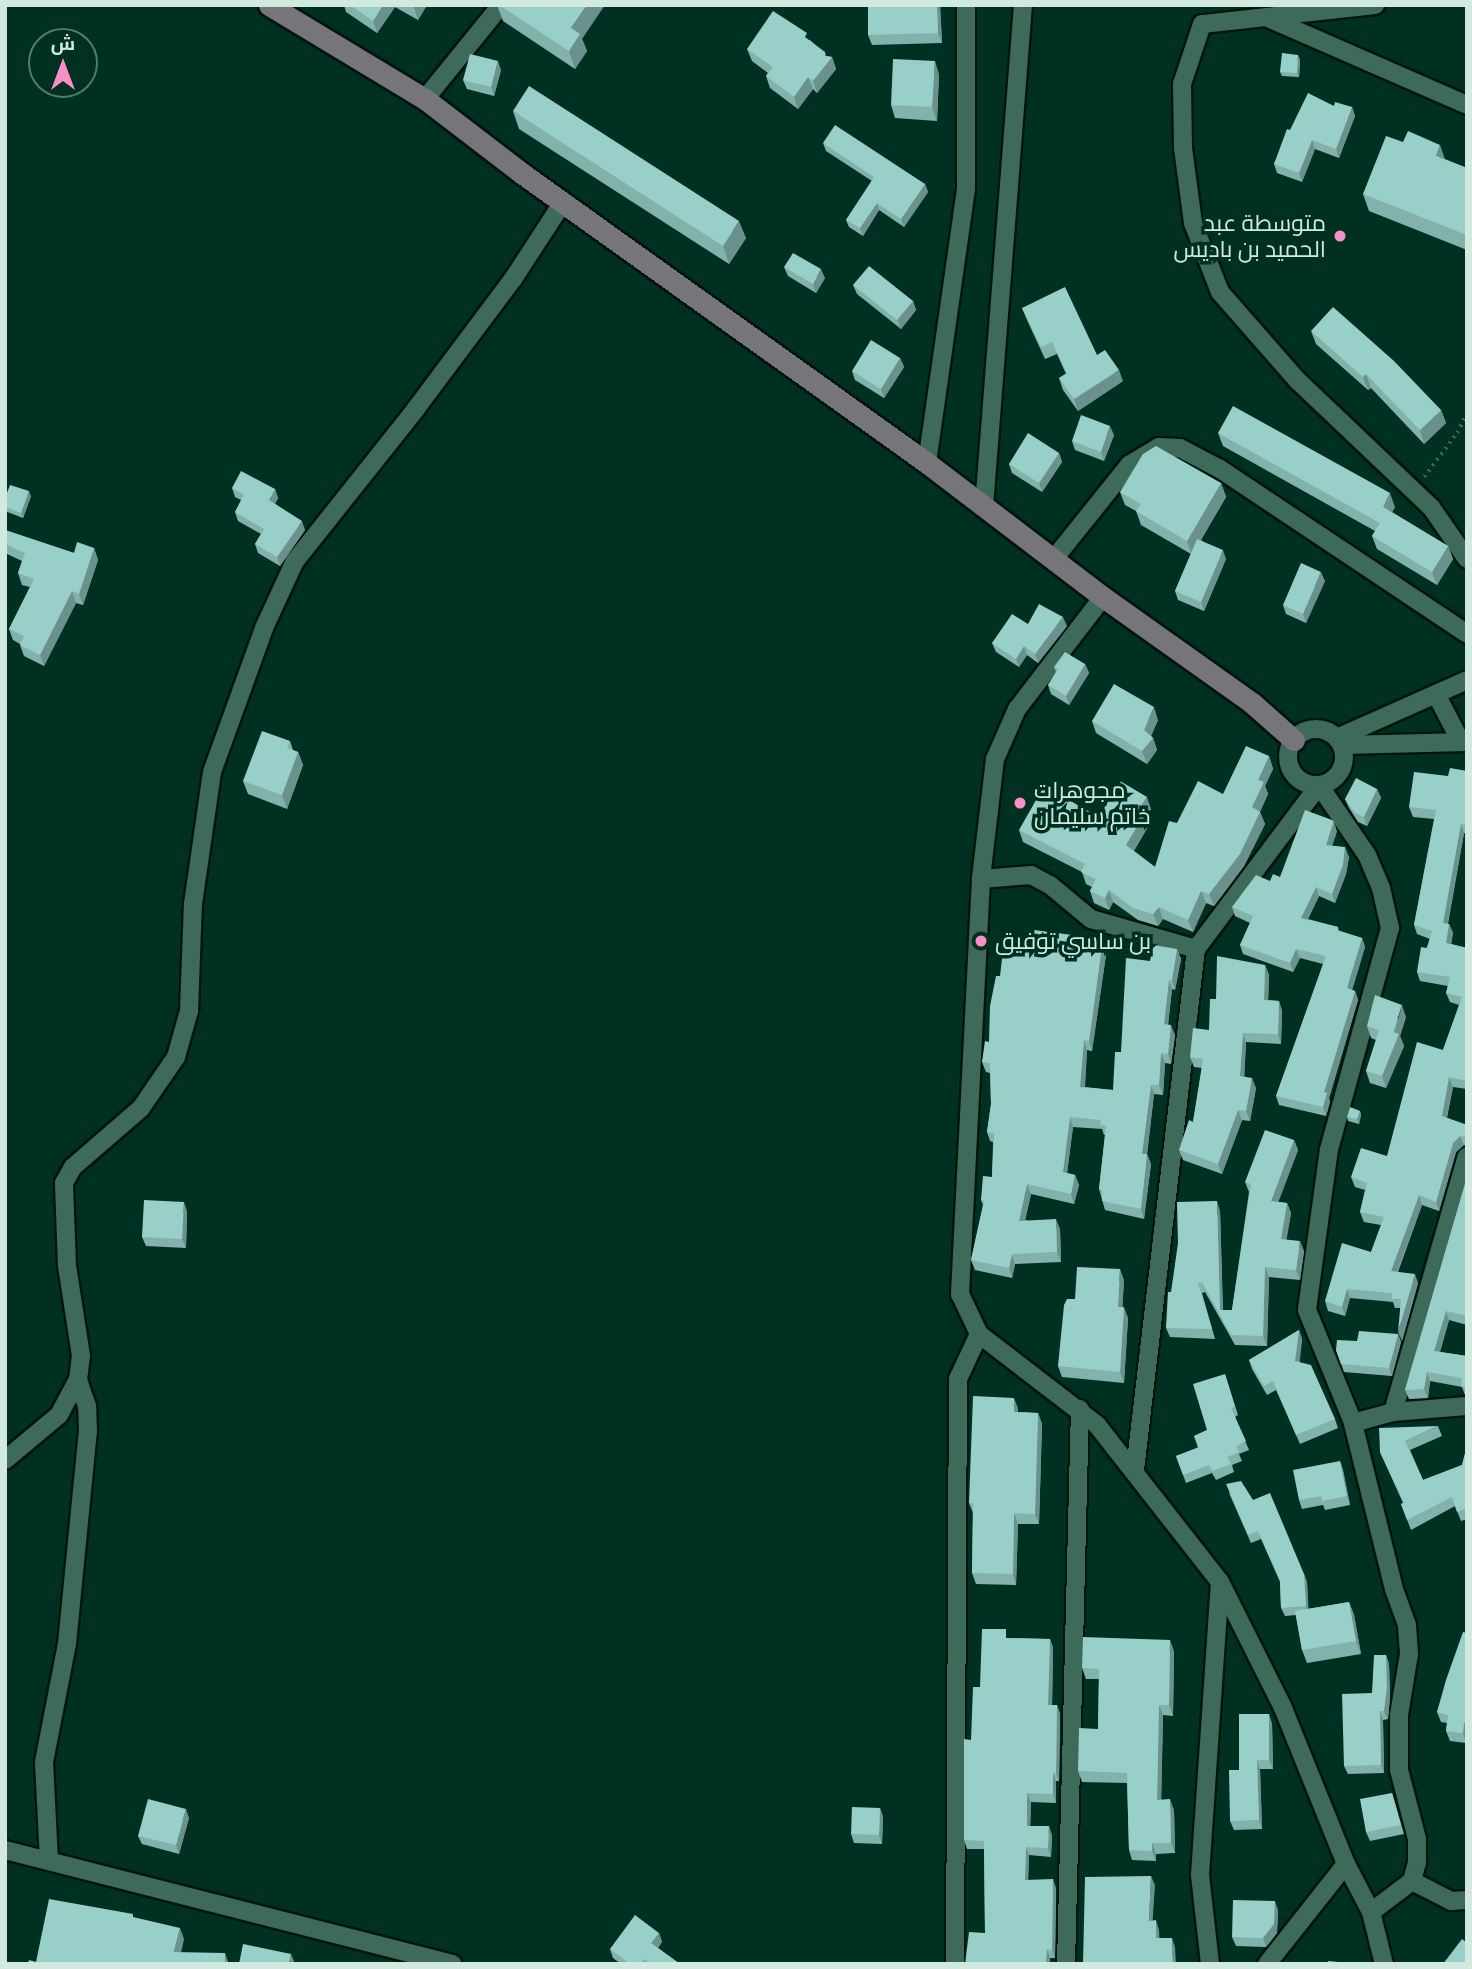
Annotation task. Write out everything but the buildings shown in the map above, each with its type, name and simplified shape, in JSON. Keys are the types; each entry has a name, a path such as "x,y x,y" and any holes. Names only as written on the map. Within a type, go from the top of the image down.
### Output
{"street":[{"path":"425,99 501,5"},
{"path":"927,463 966,188 966,5"},
{"path":"984,507 1023,5"},
{"path":"1375,5 1202,24 1182,84 1182,148 1193,223 1220,292 1298,381 1431,507 1467,559"},
{"path":"280,8 425,99 563,202 927,463 1103,597 1252,702 1294,740"},
{"path":"1265,17 1467,105"},
{"path":"5,1460 59,1415 78,1380 81,1356 67,1266 64,1183 73,1167 141,1108 176,1057 189,1011 193,904 212,772 264,628 295,561 415,410 513,279 563,202"},
{"path":"1054,559 1129,465 1159,447 1180,449 1220,469 1467,634"},
{"path":"1103,597 1017,709 995,759 981,878 960,1294 979,1334 1080,1409 1135,1471 1220,1581 1283,1708 1346,1864 1371,1912 1384,1964"},
{"path":"1339,741 1467,680"},
{"path":"1436,694 1464,742"},
{"path":"1339,741 1343,768 1333,780 1318,785 1309,784 1294,774 1288,757 1294,740 1301,733 1320,729 1339,741 1464,742"},
{"path":"1135,1471 1196,949 1318,785"},
{"path":"1318,785 1367,855 1381,888 1390,928 1329,1149 1307,1310 1353,1423 1394,1589 1407,1625 1409,1654 1399,1715 1399,1770 1417,1839 1418,1862 1412,1881 1371,1912"},
{"path":"981,878 1031,875 1050,885 1091,919 1196,949"},
{"path":"1393,1412 1467,1156"},
{"path":"956,1964 958,1379 979,1334"},
{"path":"49,1861 44,1762 67,1644 88,1431 87,1405 78,1380"},
{"path":"1353,1423 1393,1412 1467,1406"},
{"path":"1066,1964 1080,1409"},
{"path":"1210,1964 1200,1875 1220,1581"},
{"path":"5,1850 453,1964"},
{"path":"1267,1964 1346,1864"},
{"path":"1412,1881 1451,1901 1467,1900"}],"path":[{"path":"1414,490 1457,433 1467,413"}],"place":[{"name":"متوسطة عبد الحميد بن باديس","path":"1340,236"},
{"name":"مجوهرات خاتم سليمان","path":"1020,803"},
{"name":"بن ساسي توفيق","path":"981,941"}]}
